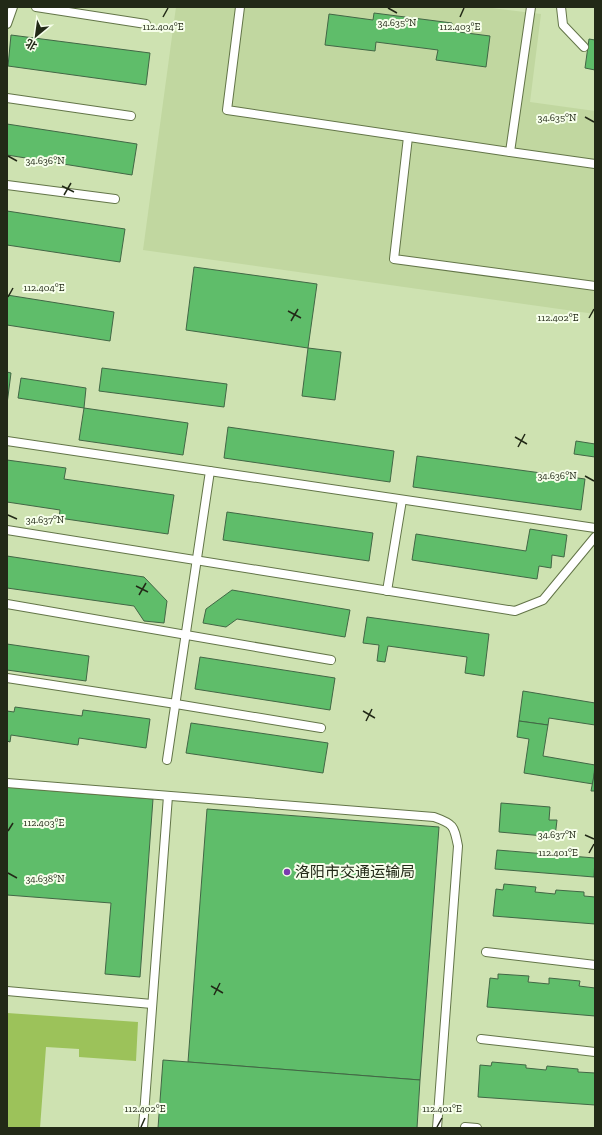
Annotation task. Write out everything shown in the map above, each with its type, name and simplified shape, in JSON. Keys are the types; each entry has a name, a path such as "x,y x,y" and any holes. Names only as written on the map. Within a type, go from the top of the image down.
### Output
{"lane":[{"path":"7,24 13,7"},
{"path":"36,7 146,24"},
{"path":"240,7 227,110 595,164"},
{"path":"510,152 531,7"},
{"path":"561,7 563,25 584,47"},
{"path":"7,98 131,116"},
{"path":"408,136 394,259 595,286"},
{"path":"7,185 115,199"},
{"path":"7,441 595,528"},
{"path":"167,760 210,471"},
{"path":"387,591 402,500"},
{"path":"7,530 515,611 544,600 595,536"},
{"path":"7,604 331,660"},
{"path":"7,678 321,728"},
{"path":"7,783 434,817 447,822 455,830 458,846 437,1128"},
{"path":"143,1128 168,796"},
{"path":"486,952 595,965"},
{"path":"7,991 152,1004"},
{"path":"481,1039 595,1052"},
{"path":"465,1127 477,1128"}],"shaded area":[{"path":"176,7 484,7 541,14 530,102 595,111 595,314 143,250"}],"green space":[{"path":"7,1013 138,1022 136,1061 79,1057 79,1049 46,1047 40,1128 7,1128"}],"building":[{"path":"374,13 452,23 451,31 490,36 486,67 436,60 438,50 376,42 375,51 325,45 329,14 373,20"},
{"path":"11,35 150,53 146,85 8,66"},
{"path":"589,39 595,40 595,70 585,68"},
{"path":"7,124 137,144 132,175 7,155"},
{"path":"7,211 125,229 120,262 7,245"},
{"path":"194,267 317,284 308,348 186,330"},
{"path":"7,295 114,312 110,341 7,325"},
{"path":"308,348 341,352 335,400 302,396"},
{"path":"102,368 227,384 224,407 99,391"},
{"path":"7,372 11,373 7,404"},
{"path":"21,378 86,388 84,408 18,398"},
{"path":"84,408 188,423 183,455 79,440"},
{"path":"228,427 394,451 390,482 224,458"},
{"path":"576,441 595,444 595,457 574,454"},
{"path":"417,456 585,479 581,510 413,487"},
{"path":"7,460 66,468 64,479 174,495 168,534 59,518 60,510 7,502"},
{"path":"227,512 373,533 369,561 223,540"},
{"path":"530,529 567,535 564,557 552,555 551,568 539,566 537,579 412,560 416,534 526,551"},
{"path":"7,556 144,577 167,601 164,623 144,621 134,606 7,588"},
{"path":"232,590 350,610 345,637 237,619 226,627 203,623 206,609"},
{"path":"367,617 489,634 484,676 465,673 467,657 388,646 385,662 377,661 379,645 363,643"},
{"path":"7,644 89,656 86,681 7,670"},
{"path":"200,657 335,678 330,710 195,689"},
{"path":"523,691 595,703 595,725 549,718 548,725 519,721"},
{"path":"15,707 82,716 83,710 150,719 146,748 79,738 78,745 11,735 10,742 7,741 7,711 14,712"},
{"path":"519,721 548,725 543,756 595,765 593,784 524,773 529,739 517,737"},
{"path":"191,723 328,743 323,773 186,753"},
{"path":"595,770 595,791 591,791"},
{"path":"7,787 153,799 140,977 105,974 111,903 7,895"},
{"path":"501,803 550,807 549,820 557,820 555,837 499,832"},
{"path":"207,809 439,827 420,1080 188,1062"},
{"path":"497,850 595,858 594,877 495,869"},
{"path":"504,884 536,887 535,892 555,894 556,890 584,892 584,896 595,897 595,924 493,916 496,889 503,890"},
{"path":"498,974 529,976 528,982 549,984 549,978 580,981 579,986 595,988 595,1016 487,1007 490,978 498,979"},
{"path":"163,1060 420,1080 417,1128 158,1128"},
{"path":"492,1062 526,1065 526,1068 546,1070 547,1066 578,1069 578,1072 595,1073 595,1105 478,1097 480,1065 491,1066"}],"place":[{"name":"洛阳市交通运输局","path":"287,872"}]}
